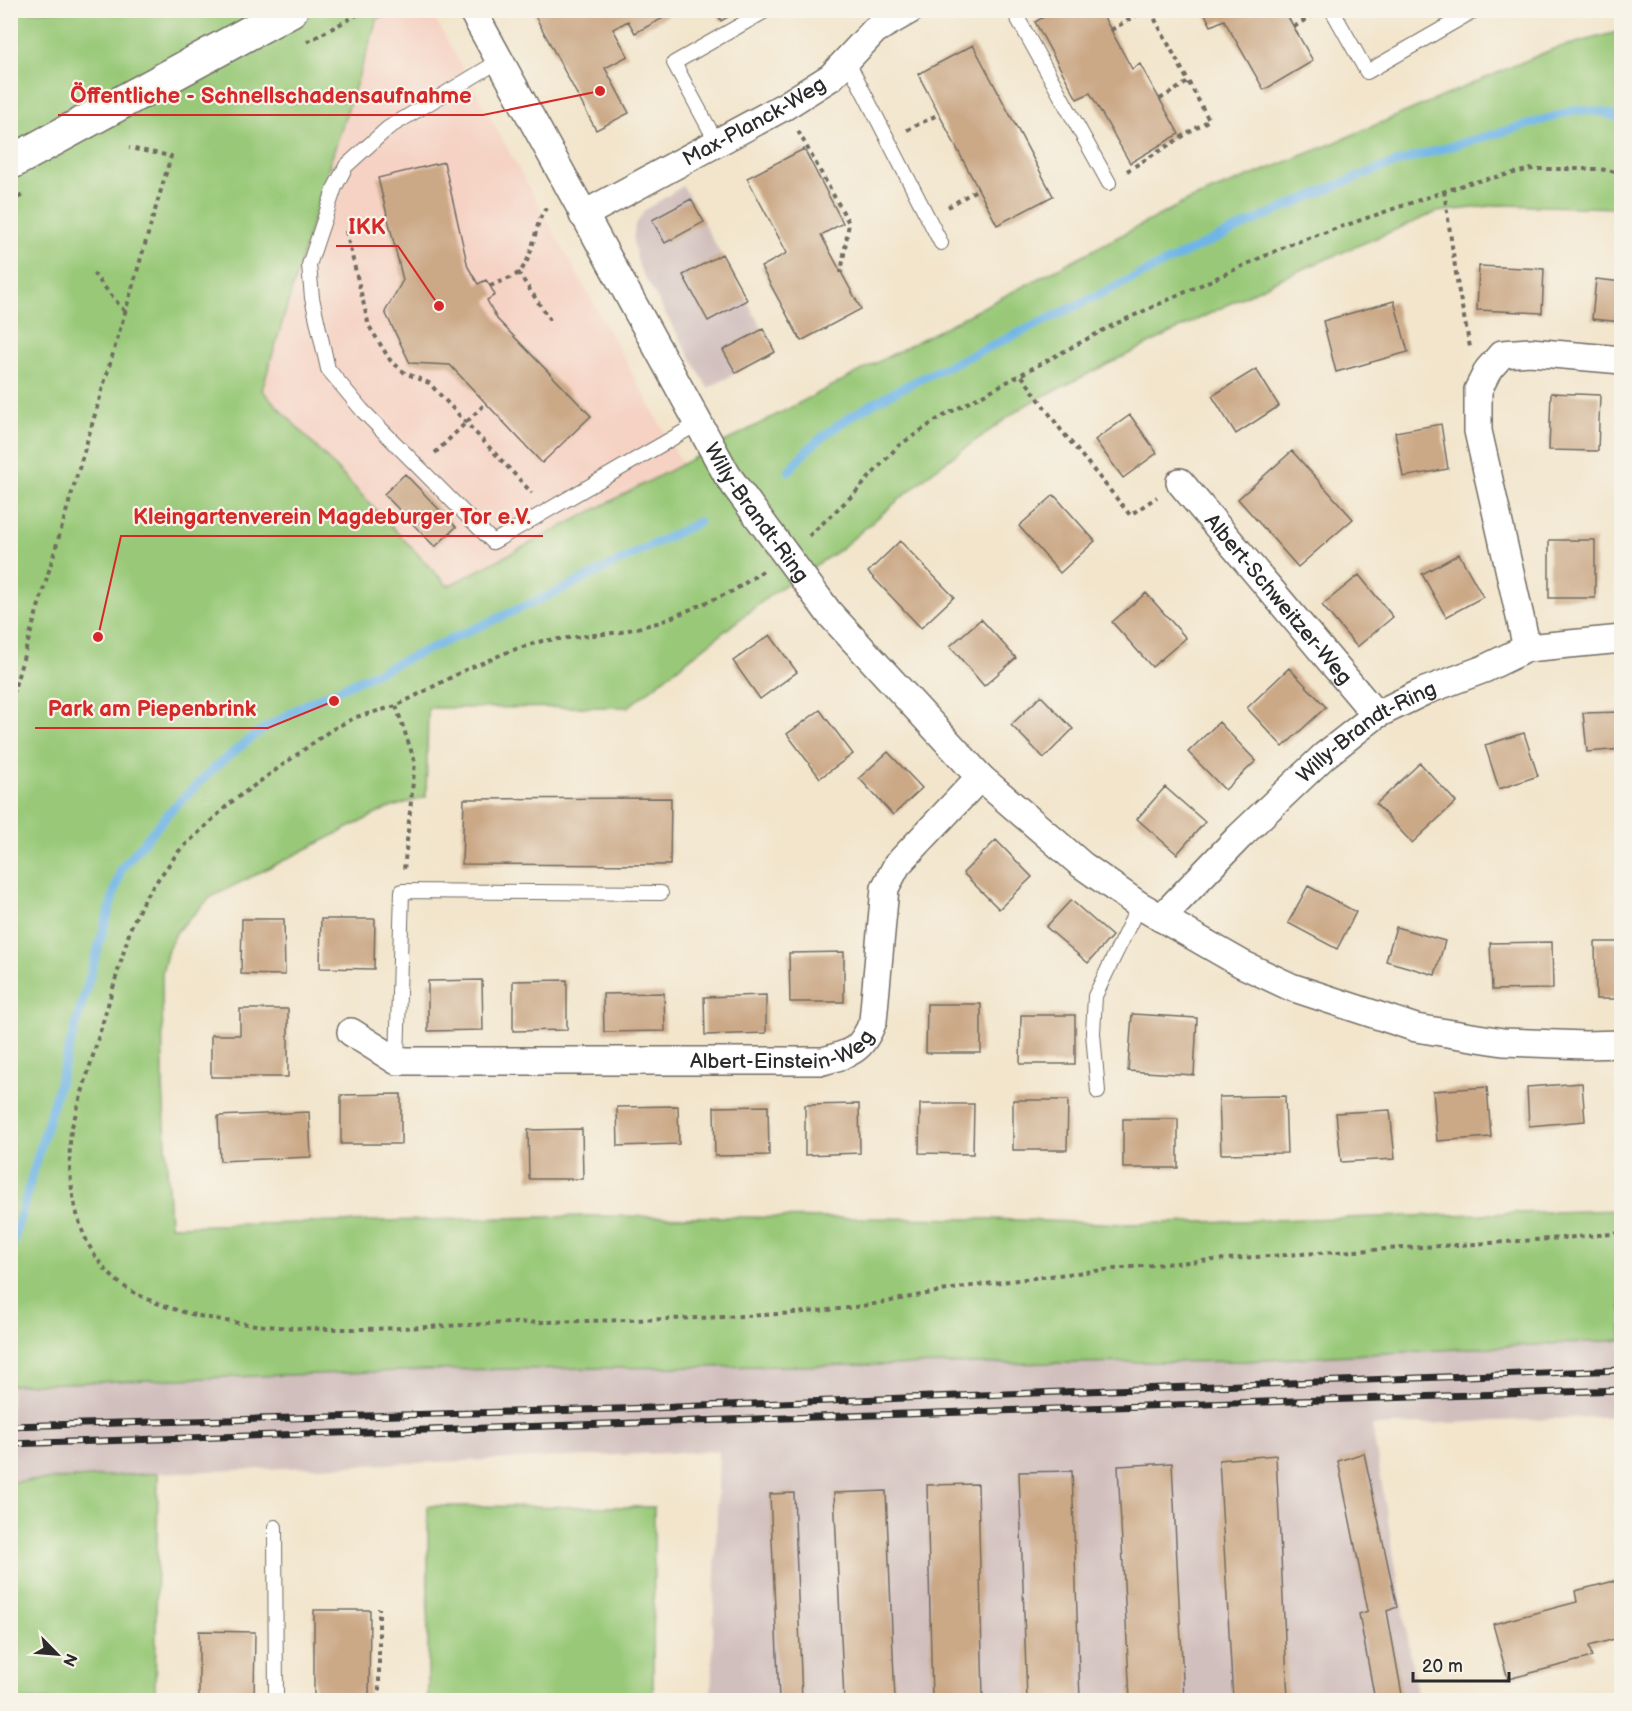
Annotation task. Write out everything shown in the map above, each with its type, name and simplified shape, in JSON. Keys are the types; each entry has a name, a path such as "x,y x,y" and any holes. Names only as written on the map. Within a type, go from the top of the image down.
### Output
{"main road":[{"path":"10,163 291,10"}],"street":[{"name":"Willy-Brandt-Ring","path":"472,10 565,184 697,424 727,474 829,613 881,673 980,777 1082,864 1150,912 1242,963 1291,987 1416,1028 1503,1042 1622,1044"},
{"name":"Max-Planck-Weg","path":"583,215 785,106 831,77 862,41 875,30 910,10"},
{"path":"1527,648 1478,431 1478,390 1488,370 1502,354 1530,352 1622,360"},
{"name":"Albert-Schweitzer-Weg","path":"1180,482 1377,715"},
{"name":"Willy-Brandt-Ring","path":"1150,912 1239,837 1323,756 1377,715 1425,691 1484,669 1527,648 1622,639"},
{"name":"Albert-Einstein-Weg","path":"397,1061 823,1061 849,1054 866,1040 873,1021 885,888 897,865 980,777"},
{"path":"351,1032 397,1061"}],"lane":[{"path":"717,143 674,63 767,10"},
{"path":"1013,10 1109,183"},
{"path":"1332,10 1367,72 1475,10"},
{"path":"847,60 941,243"},
{"path":"500,61 388,128 346,166 335,187 309,266 312,298 327,369 362,410 493,542 697,424"},
{"path":"397,1061 402,891 661,893"},
{"path":"1098,1092 1093,1033 1095,996 1150,912"},
{"path":"275,1527 276,1701"}],"path":[{"path":"1111,30 1145,10"},
{"path":"1109,183 1209,120 1150,10"},
{"path":"1294,27 1321,10"},
{"path":"1160,99 1188,82"},
{"path":"785,106 826,187 849,223 841,273"},
{"path":"889,140 939,114"},
{"path":"10,703 171,156 129,148"},
{"path":"1622,173 1600,169 1532,169 1444,191 1291,244 1113,326 938,419 898,446 856,492 785,556 733,591 686,612 621,632 569,636 531,644 465,670 396,706 356,717 331,730 230,803 167,866 145,897 131,927 71,1130 69,1156 72,1192 87,1242 118,1283 138,1295 168,1306 231,1322 361,1329 779,1313 852,1307 965,1287 1131,1267 1277,1254 1532,1241 1622,1233"},
{"path":"490,286 518,272 525,264 540,216 565,184"},
{"path":"335,187 373,333 398,368 429,383 548,510"},
{"path":"928,218 978,189"},
{"path":"1444,191 1458,287 1478,390"},
{"path":"518,272 550,320"},
{"path":"93,273 125,312"},
{"path":"1022,376 1061,430 1130,515 1180,482"},
{"path":"419,467 486,404"},
{"path":"396,706 415,762 402,891"},
{"path":"379,1701 380,1608"}],"shaded area":[{"path":"402,11 431,11 683,465 448,587 262,390 329,166 378,17"},
{"path":"683,186 775,352 708,388 639,267 633,241 635,225 645,210"},
{"path":"1621,1340 1621,1416 1372,1426 1418,1700 711,1700 719,1451 158,1473 11,1482 11,1385 427,1370 1246,1361"}],"green space":[{"path":"10,11 402,11 378,18 329,166 262,390 448,586 1187,201 1329,145 1553,49 1621,31 1621,208 1500,205 1437,212 1275,281 1024,406 933,471 838,551 777,590 628,707 428,708 426,797 386,809 211,897 177,931 168,949 162,973 163,1086 170,1226 588,1216 989,1219 1126,1224 1621,1210 1621,1340 1246,1361 427,1370 11,1385"},
{"path":"158,1473 155,1700 11,1700 11,1482"},
{"path":"428,1506 654,1507 653,1700 428,1700"}],"building":[{"path":"532,10 669,10 671,14 635,33 628,21 613,29 628,56 605,68 629,113 596,130"},
{"path":"716,10 740,10 721,21"},
{"path":"1055,10 1100,10 1132,69 1140,64 1179,134 1130,163 1090,93 1077,99 1035,22"},
{"path":"1203,10 1284,10 1313,61 1264,90 1224,20 1211,26"},
{"path":"973,45 1053,196 997,225 918,74"},
{"path":"804,149 843,223 821,235 861,309 801,341 761,267 787,253 747,178"},
{"path":"444,162 468,267 478,284 486,280 490,286 495,295 487,300 497,319 591,416 542,463 450,365 410,363 385,312 403,280 378,178"},
{"path":"691,199 704,222 665,243 652,220"},
{"path":"722,254 747,300 708,321 683,275"},
{"path":"1479,266 1544,269 1542,313 1477,310"},
{"path":"1596,279 1622,282 1622,322 1592,319"},
{"path":"1394,301 1408,352 1336,372 1323,321"},
{"path":"763,329 775,352 736,373 723,350"},
{"path":"1256,369 1279,406 1236,434 1212,396"},
{"path":"1551,393 1600,395 1598,451 1549,450"},
{"path":"1130,415 1157,453 1123,478 1095,440"},
{"path":"1441,424 1448,469 1403,477 1395,432"},
{"path":"1292,451 1353,519 1298,567 1238,499"},
{"path":"405,474 456,527 435,547 384,494"},
{"path":"1054,495 1095,541 1060,573 1019,526"},
{"path":"1549,540 1595,540 1595,598 1549,598"},
{"path":"900,541 954,597 921,628 868,572"},
{"path":"1459,554 1483,597 1446,617 1422,574"},
{"path":"1359,575 1393,617 1357,647 1322,605"},
{"path":"1146,593 1186,638 1152,667 1112,622"},
{"path":"981,619 1016,658 984,686 950,646"},
{"path":"770,635 797,672 760,699 733,661"},
{"path":"1289,668 1326,707 1283,747 1247,708"},
{"path":"1041,696 1073,729 1044,758 1011,725"},
{"path":"820,710 853,754 820,778 787,734"},
{"path":"1622,712 1622,749 1587,752 1583,713"},
{"path":"1219,722 1256,761 1225,790 1188,752"},
{"path":"1524,733 1538,776 1499,789 1485,745"},
{"path":"888,752 922,788 893,815 859,778"},
{"path":"1420,763 1456,802 1412,843 1376,804"},
{"path":"1165,787 1205,822 1177,854 1137,819"},
{"path":"671,798 670,865 462,864 464,799"},
{"path":"996,840 1032,877 999,909 963,873"},
{"path":"1308,886 1356,912 1337,949 1288,923"},
{"path":"1071,900 1112,936 1088,963 1046,927"},
{"path":"242,919 284,919 285,975 241,974"},
{"path":"321,919 375,919 374,969 320,968"},
{"path":"1396,927 1445,941 1435,975 1386,961"},
{"path":"1552,942 1553,989 1492,990 1490,943"},
{"path":"1595,942 1622,942 1622,999 1596,999"},
{"path":"844,952 844,1002 790,1002 789,953"},
{"path":"482,980 483,1030 428,1031 428,981"},
{"path":"567,980 567,1030 513,1031 513,981"},
{"path":"664,993 665,1031 604,1032 603,994"},
{"path":"766,995 766,1033 705,1035 704,997"},
{"path":"927,1004 981,1004 981,1053 926,1053"},
{"path":"240,1009 288,1009 288,1077 211,1077 211,1035 240,1035"},
{"path":"1132,1014 1197,1018 1194,1075 1128,1071"},
{"path":"1021,1015 1075,1015 1075,1064 1020,1064"},
{"path":"1582,1083 1585,1121 1529,1126 1527,1087"},
{"path":"1487,1087 1491,1137 1437,1141 1433,1091"},
{"path":"401,1094 401,1144 341,1144 341,1095"},
{"path":"1285,1096 1287,1153 1221,1154 1219,1097"},
{"path":"1013,1100 1068,1100 1067,1150 1013,1150"},
{"path":"859,1104 860,1153 805,1155 805,1105"},
{"path":"920,1104 974,1104 973,1154 919,1153"},
{"path":"678,1106 679,1144 618,1146 617,1107"},
{"path":"768,1106 769,1155 715,1156 714,1107"},
{"path":"1390,1110 1395,1159 1341,1162 1336,1113"},
{"path":"309,1112 311,1157 220,1161 218,1116"},
{"path":"1123,1119 1178,1119 1178,1168 1123,1168"},
{"path":"582,1129 583,1179 529,1179 528,1130"},
{"path":"1364,1453 1397,1607 1387,1611 1403,1700 1375,1700 1359,1614 1368,1611 1338,1461"},
{"path":"1276,1455 1288,1700 1233,1700 1219,1460"},
{"path":"1172,1463 1184,1700 1130,1700 1118,1466"},
{"path":"1072,1471 1080,1700 1027,1700 1019,1472"},
{"path":"978,1484 983,1700 932,1700 927,1485"},
{"path":"886,1491 895,1700 844,1700 834,1493"},
{"path":"794,1493 802,1700 779,1700 770,1494"},
{"path":"1622,1579 1622,1637 1589,1646 1592,1657 1508,1679 1493,1624 1577,1602 1575,1591"},
{"path":"314,1610 370,1610 369,1700 314,1700"},
{"path":"199,1631 255,1632 254,1700 199,1700"}],"waterway":[{"path":"789,471 807,450 831,430 888,395 1186,253 1323,191 1395,163 1574,110 1603,112 1622,119"},
{"path":"10,1252 121,869 173,808 214,768 257,733 308,703 561,590 699,522"}],"railway":[{"path":"10,1426 651,1408 1622,1370"},
{"path":"10,1444 1622,1390"}],"place":[{"name":"Öffentliche - Schnellschadensaufnahme","path":"600,91"},
{"name":"IKK","path":"439,306"},
{"name":"Kleingartenverein Magdeburger Tor e.V.","path":"98,637"},
{"name":"Park am Piepenbrink","path":"334,701"}]}
